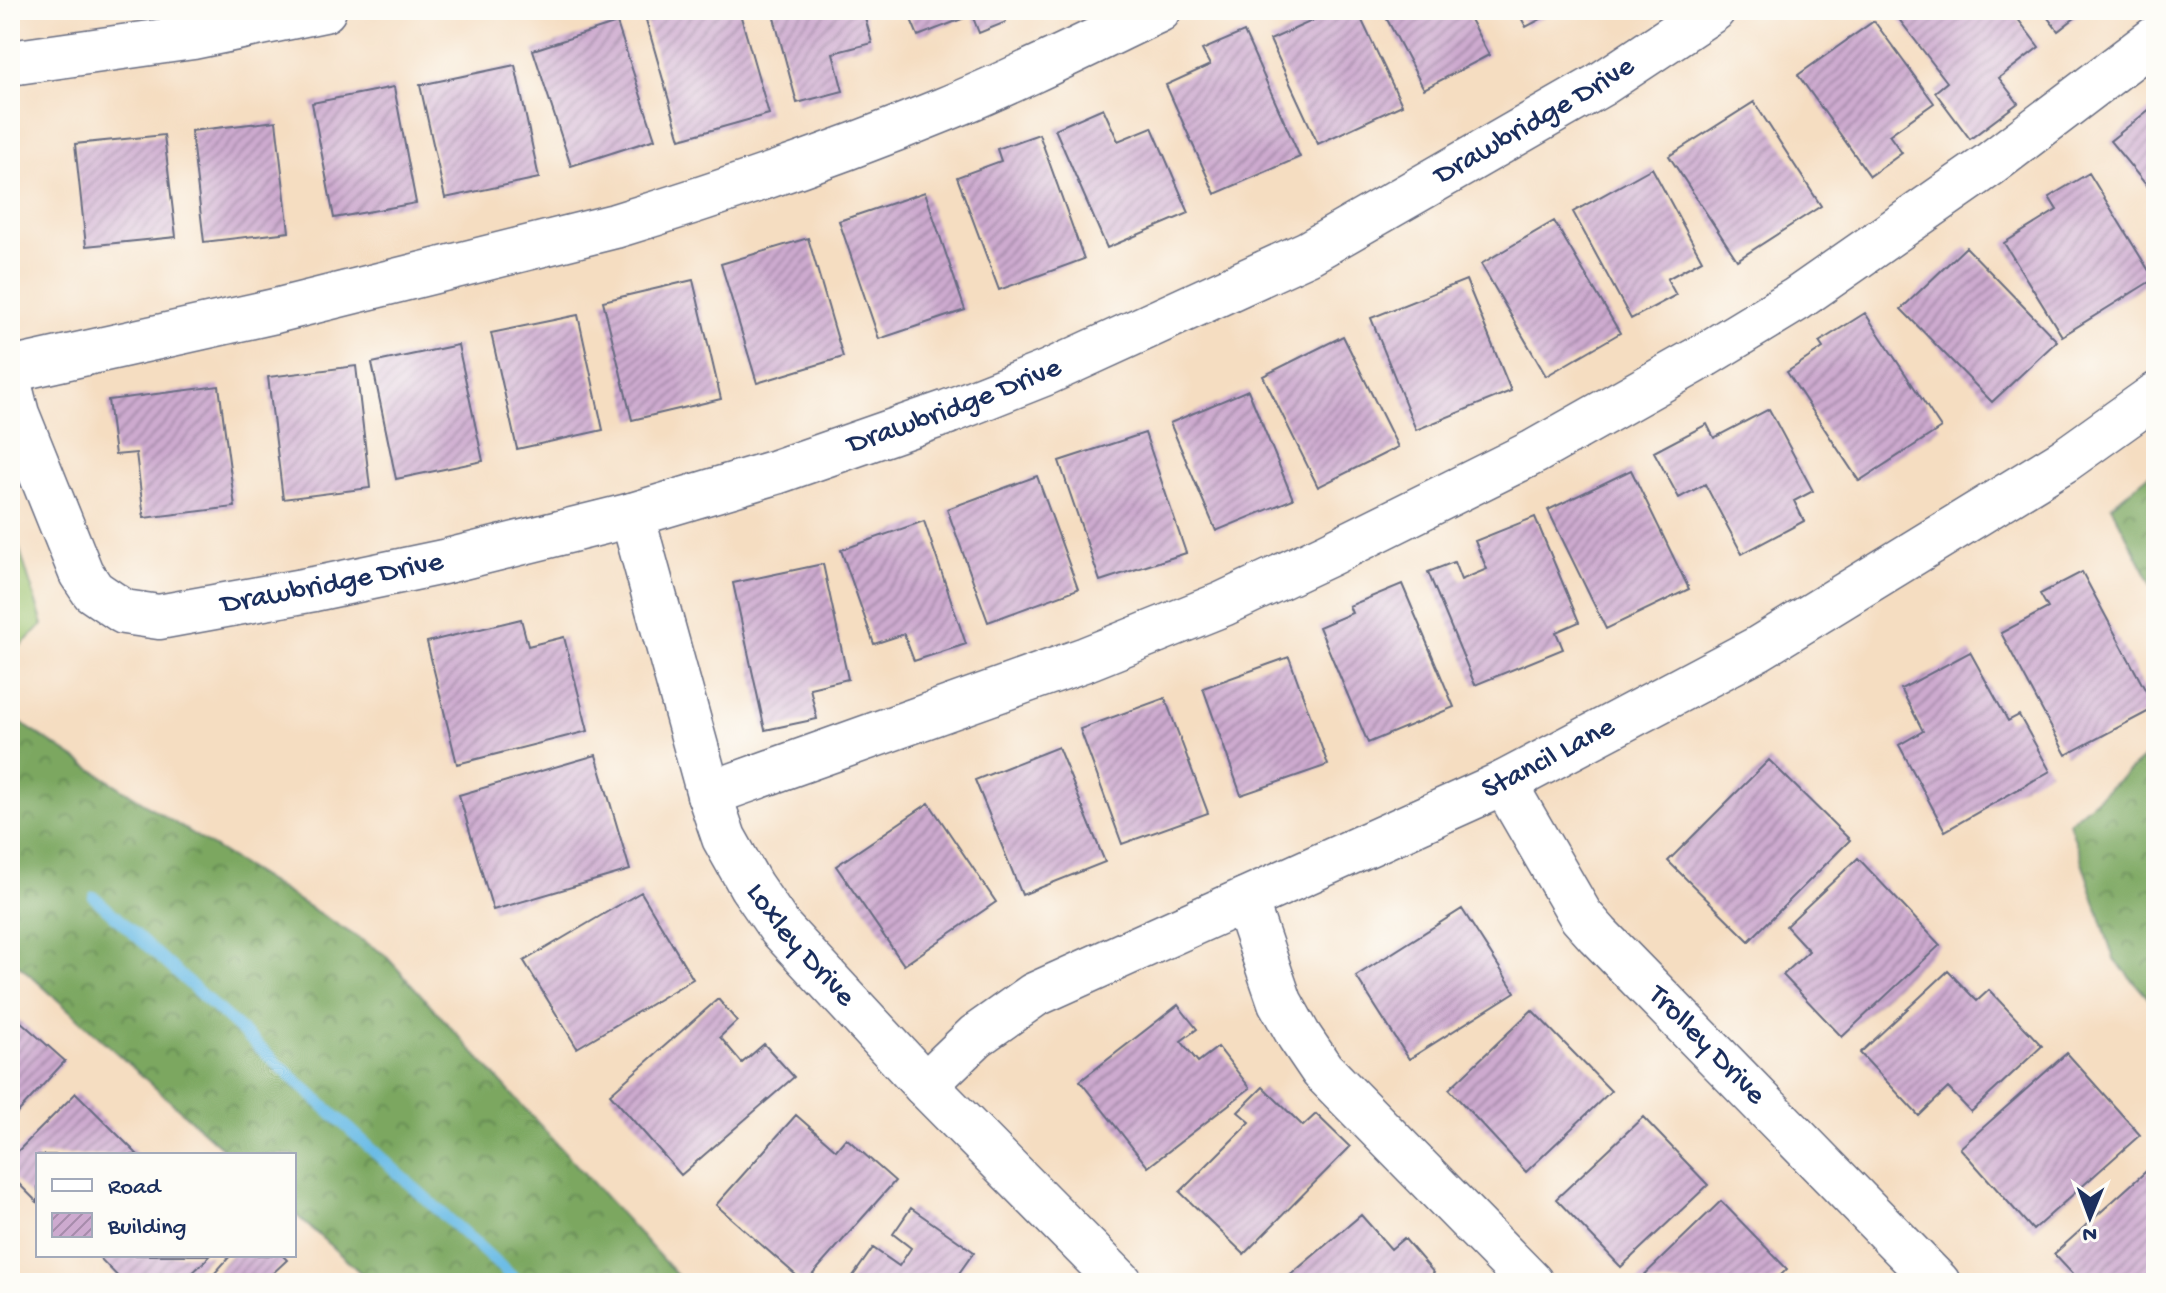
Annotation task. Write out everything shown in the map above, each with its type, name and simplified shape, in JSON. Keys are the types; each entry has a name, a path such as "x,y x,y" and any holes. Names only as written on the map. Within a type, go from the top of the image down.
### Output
{"street":[{"path":"10,63 193,37 324,10"},
{"path":"10,370 275,311 666,211 944,110 1159,10"},
{"name":"Drawbridge Drive","path":"16,428 81,573 93,591 124,612 159,617 443,562 632,515 776,472 948,412 1046,373 1308,253 1600,85 1713,10"},
{"path":"709,794 1086,659 1223,604 1534,452 1797,299 1989,165 2156,38"},
{"path":"10,387 16,428"},
{"name":"Stancil Lane","path":"925,1085 976,1036 1034,995 1504,783 1759,648 2065,460 2156,395"},
{"name":"Loxley Drive","path":"632,515 709,794 724,838 751,886 780,928 925,1085 1121,1283"},
{"name":"Trolley Drive","path":"1504,783 1581,916 1917,1276"},
{"path":"1245,900 1280,1002 1322,1070 1531,1283"}],"green space":[{"path":"2156,469 2156,592 2111,506"},
{"path":"10,518 43,625 10,655"},
{"path":"10,716 384,954 684,1283 372,1283 296,1215 296,1153 228,1153 10,957"},
{"path":"2156,748 2156,1007 2114,959 2069,822"}],"building":[{"path":"681,10 739,10 769,114 680,139 646,20"},
{"path":"772,10 863,10 872,43 833,53 843,91 797,103"},
{"path":"907,10 1002,10 1006,22 979,33 972,15 918,36"},
{"path":"1336,10 1357,10 1402,105 1318,144 1270,40"},
{"path":"1382,10 1465,10 1489,55 1424,89"},
{"path":"1517,10 1558,10 1526,27"},
{"path":"1892,10 2011,10 2039,47 1999,78 2018,103 1970,139 1935,92 1947,82"},
{"path":"2042,10 2085,10 2058,31"},
{"path":"1874,21 1934,103 1889,135 1902,153 1870,176 1798,75"},
{"path":"617,23 655,139 571,166 533,50"},
{"path":"1244,32 1300,157 1215,194 1166,85 1210,65 1202,50"},
{"path":"515,65 539,178 445,198 420,85"},
{"path":"394,87 416,203 334,218 312,103"},
{"path":"1754,102 1821,206 1737,260 1669,156"},
{"path":"2156,104 2156,197 2110,141"},
{"path":"1103,108 1118,141 1152,127 1189,213 1107,248 1055,129"},
{"path":"276,121 289,232 204,242 191,131"},
{"path":"1039,134 1084,259 999,290 957,177 1001,161 997,149"},
{"path":"164,135 176,237 86,246 75,144"},
{"path":"1652,168 1702,260 1667,279 1676,295 1631,319 1573,212"},
{"path":"2089,173 2154,279 2062,336 2004,243 2057,210 2049,197"},
{"path":"925,192 965,310 879,339 839,221"},
{"path":"1554,221 1620,333 1546,376 1481,264"},
{"path":"808,238 843,357 757,383 721,264"},
{"path":"1966,247 2057,341 1992,402 1901,309"},
{"path":"693,280 721,399 632,420 603,301"},
{"path":"1466,280 1511,391 1416,430 1371,318"},
{"path":"1865,313 1941,428 1859,481 1787,372 1823,348 1819,342"},
{"path":"578,315 603,430 517,449 491,333"},
{"path":"1343,336 1398,447 1318,487 1263,376"},
{"path":"458,345 483,461 396,479 372,363"},
{"path":"356,366 370,488 283,499 268,377"},
{"path":"219,386 235,507 144,518 136,453 115,455 108,400"},
{"path":"1248,390 1293,499 1216,531 1170,423"},
{"path":"1769,409 1813,491 1794,501 1804,521 1742,554 1705,484 1679,498 1654,452 1707,424 1714,438"},
{"path":"1145,433 1186,553 1100,581 1059,461"},
{"path":"1631,470 1689,589 1606,629 1548,510"},
{"path":"1037,476 1078,589 988,622 947,509"},
{"path":"1535,517 1579,622 1556,632 1563,649 1475,685 1428,572 1454,562 1461,580 1487,569 1475,541"},
{"path":"924,521 966,644 914,661 904,634 874,644 841,550"},
{"path":"823,564 848,679 810,688 817,719 765,730 733,583"},
{"path":"2082,572 2155,708 2066,755 2001,633 2048,608 2040,594"},
{"path":"1402,584 1454,707 1368,743 1319,627 1352,613 1349,606"},
{"path":"521,619 528,646 564,637 588,731 457,764 427,642"},
{"path":"1970,652 2008,721 2019,715 2050,771 1945,831 1899,745 1923,731 1901,689"},
{"path":"1289,657 1328,765 1241,795 1203,688"},
{"path":"1165,698 1208,813 1122,844 1080,729"},
{"path":"1058,747 1105,862 1022,895 975,780"},
{"path":"596,755 630,870 493,910 459,795"},
{"path":"1769,760 1850,840 1749,941 1668,861"},
{"path":"929,803 996,902 904,965 836,866"},
{"path":"1858,858 1940,945 1842,1037 1783,975 1809,951 1786,926"},
{"path":"641,892 693,979 577,1048 524,961"},
{"path":"1462,909 1515,992 1409,1059 1356,976"},
{"path":"1948,971 1977,1001 1989,990 2042,1046 1971,1112 1948,1088 1919,1116 1860,1053"},
{"path":"718,999 737,1021 720,1037 742,1063 764,1044 794,1077 681,1175 610,1094"},
{"path":"1178,1005 1197,1029 1181,1041 1198,1062 1218,1047 1250,1088 1148,1167 1080,1081"},
{"path":"1532,1010 1611,1091 1526,1172 1449,1089"},
{"path":"10,1012 65,1061 10,1121"},
{"path":"2067,1053 2140,1135 2033,1230 1960,1148"},
{"path":"1263,1087 1303,1126 1316,1114 1350,1147 1244,1254 1180,1192 1250,1122 1238,1112"},
{"path":"76,1093 136,1153 36,1153 36,1201 10,1175 10,1159"},
{"path":"796,1115 836,1150 846,1138 895,1181 805,1283 716,1205"},
{"path":"1643,1117 1708,1185 1621,1267 1556,1199"},
{"path":"2152,1166 2156,1170 2156,1283 2081,1283 2054,1254"},
{"path":"1721,1201 1787,1269 1773,1283 1636,1283"},
{"path":"911,1208 974,1252 952,1283 848,1283 873,1248 899,1266 911,1248 893,1234"},
{"path":"1361,1215 1391,1249 1404,1238 1434,1273 1423,1283 1281,1283"},
{"path":"99,1257 209,1257 182,1283 124,1283"},
{"path":"229,1257 284,1257 287,1260 272,1274 280,1283 206,1283"}],"waterway":[{"path":"94,897 519,1283"}]}
